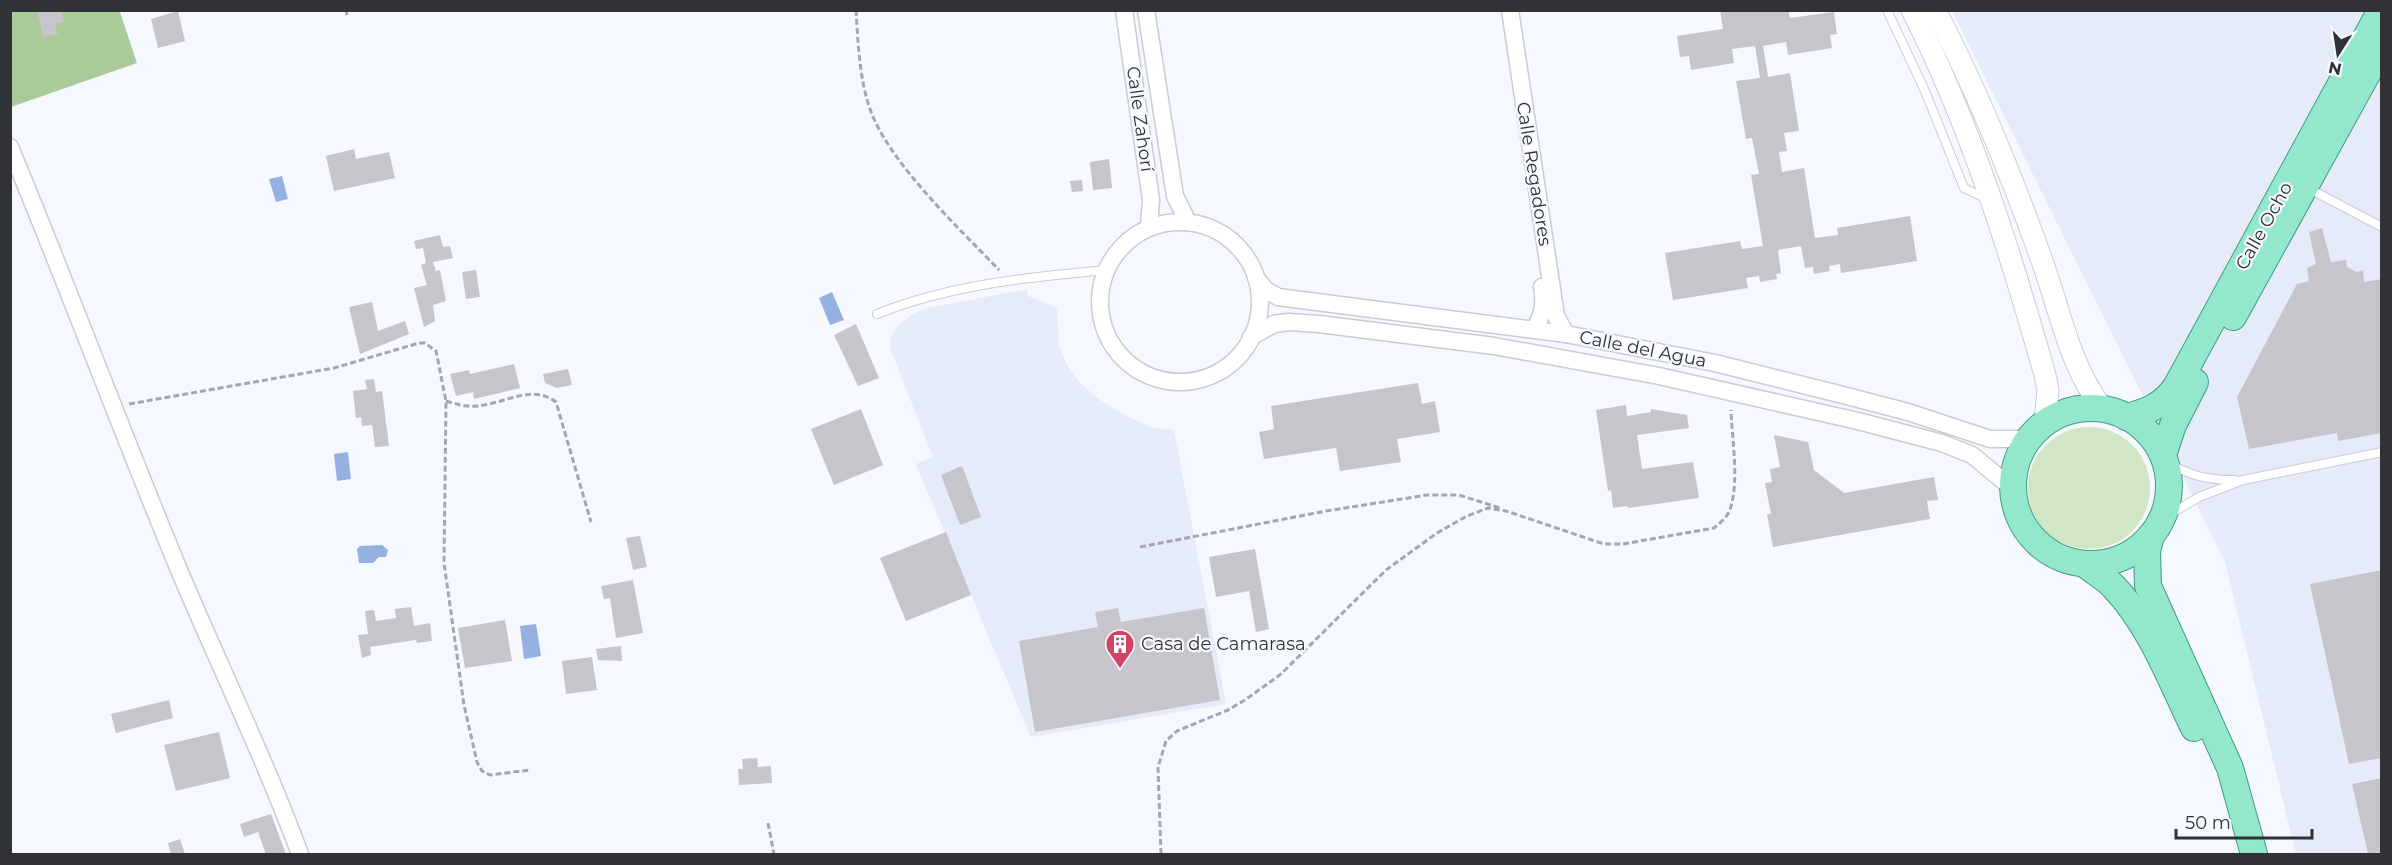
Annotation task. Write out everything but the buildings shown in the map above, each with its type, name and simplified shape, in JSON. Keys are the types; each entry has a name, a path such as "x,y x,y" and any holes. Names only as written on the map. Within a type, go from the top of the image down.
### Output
{"main road":[{"name":"Calle Ocho","path":"2114,413 2143,413 2166,401 2176,387 2381,10"},
{"name":"Calle Ocho","path":"2164,459 2173,426 2193,386 2382,47"},
{"path":"2157,527 2138,549 2121,558 2103,563 2085,564 2062,559 2042,548 2027,531 2016,511 2012,488 2017,462 2037,431 2063,413 2083,409 2114,413 2141,426 2153,440 2164,459 2169,491 2157,527 2147,551 2148,586 2230,768 2254,855"},
{"path":"2085,564 2113,585 2132,610 2150,640 2222,784 2254,855"}],"street":[{"name":"Calle Zahorí","path":"1124,10 1151,200 1149,228"},
{"name":"Calle Zahorí","path":"1146,10 1175,196 1188,222"},
{"name":"Calle Regadores","path":"1501,10 1545,302 1541,318 1534,329"},
{"name":"Calle Regadores","path":"1510,10 1556,316 1566,334"},
{"path":"1912,10 1951,96 2020,286 2048,390 2037,431"},
{"path":"1935,10 1982,108 2016,188 2048,276 2078,370 2086,387 2114,413"},
{"path":"10,147 112,407 196,610 272,780 300,855"},
{"path":"1188,222 1211,228 1230,240 1246,257 1256,278 1260,297 1258,318 1251,337 1238,357 1218,372 1194,380 1170,381 1146,374 1126,360 1110,341 1101,318 1100,294 1106,270 1116,252 1131,238 1149,228 1168,223 1188,222"},
{"name":"Calle del Agua","path":"1256,278 1266,290 1278,297 1534,329 1715,363 1908,412 1990,439 2037,431"},
{"name":"Calle del Agua","path":"1251,337 1274,324 1289,322 1319,324 1494,346 1730,391 1956,447 1988,467 2012,488"}],"lane":[{"path":"1887,10 1925,91 1965,188 1991,202"},
{"path":"2306,187 2382,227"},
{"path":"877,314 907,302 1008,280 1106,270"},
{"path":"2157,527 2199,497 2243,480 2382,452"},
{"path":"2164,459 2195,476 2219,480 2243,480"}],"path":[{"path":"856,10 863,85 869,108 880,129 916,181 1008,280"},
{"path":"112,407 334,368 419,343 425,343 436,351 446,401 444,563 464,705 474,750 482,771 490,775 530,770"},
{"path":"1140,547 1326,511 1427,495 1460,495 1604,544 1623,544 1714,528 1725,518 1731,507 1734,488 1730,391"},
{"path":"446,401 466,407 526,395 549,396 556,402 591,522"},
{"path":"1161,855 1158,767 1166,741 1177,730 1228,710 1281,674 1386,570 1437,533 1467,516 1488,508 1506,510"},
{"path":"768,823 774,855"}],"shaded area":[{"path":"1952,11 2381,11 2381,854 2296,854 2225,562"},
{"path":"1027,289 1028,296 1057,308 1059,346 1068,367 1080,383 1100,400 1126,416 1154,428 1174,430 1226,704 1031,737 916,464 933,457 890,348 891,337 897,326 914,313 928,308"}],"green space":[{"path":"10,11 124,11 120,12 137,63 11,107"},
{"path":"2089,427 2112,431 2132,445 2146,465 2150,488 2146,511 2132,531 2112,545 2089,549 2066,545 2046,531 2032,511 2028,488 2032,465 2046,445 2066,431"}],"water":[{"path":"282,176 288,199 276,202 269,179"},
{"path":"832,292 844,320 830,325 819,298"},
{"path":"348,452 351,479 337,481 334,454"},
{"path":"382,545 388,550 386,557 379,557 373,563 359,563 357,549 360,546"},
{"path":"536,624 541,656 524,659 520,626"}],"place":[{"name":"Casa de Camarasa","path":"1120,670"}]}
